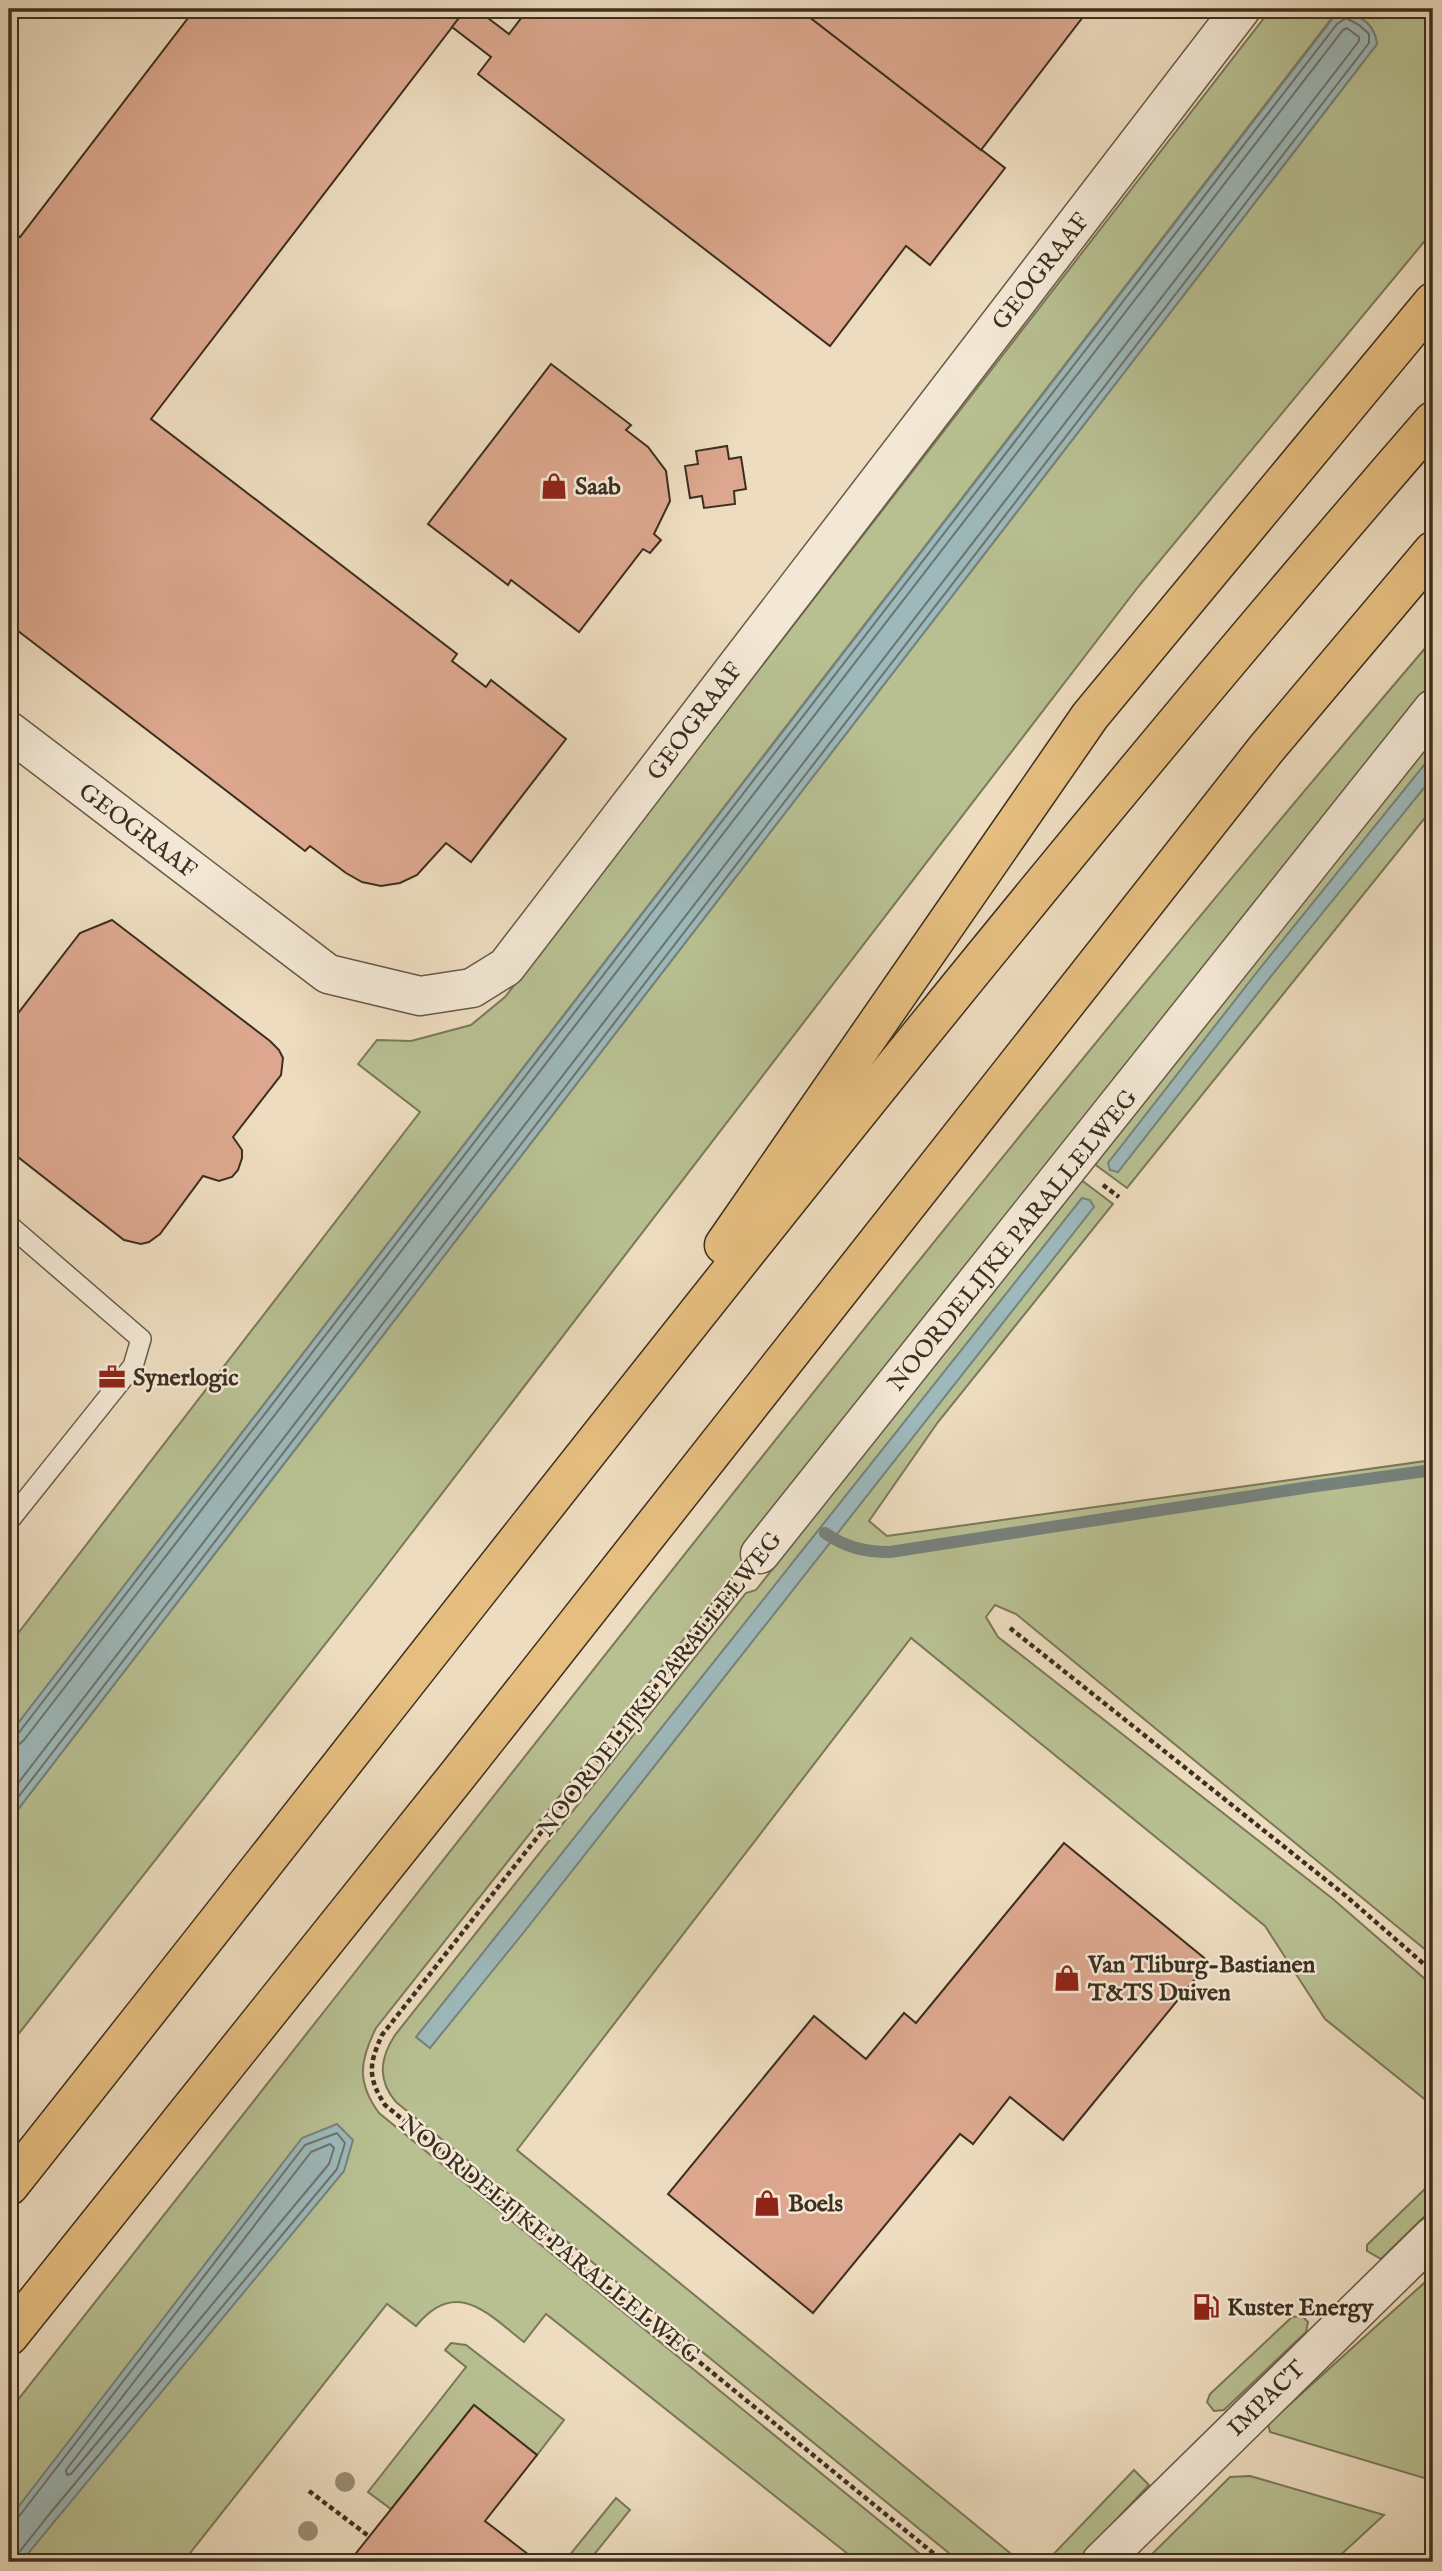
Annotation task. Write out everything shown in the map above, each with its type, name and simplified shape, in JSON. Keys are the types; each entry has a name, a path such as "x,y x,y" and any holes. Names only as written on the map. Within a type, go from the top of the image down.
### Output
{"highway":[{"path":"533,1520 1090,716 1433,302"},
{"path":"9,2186 533,1520 1027,904 1272,607 1433,421"},
{"path":"9,2336 449,1787 1266,749 1433,551"}],"street":[{"name":"GEOGRAAF","path":"9,731 328,974 420,996 472,988 506,967 1241,9"},
{"name":"NOORDELIJKE PARALLELWEG","path":"760,1554 1433,709"},
{"name":"IMPACT","path":"1101,2562 1433,2236"}],"lane":[{"path":"9,1225 141,1339 133,1366 9,1521"}],"path":[{"name":"NOORDELIJKE PARALLELWEG","path":"760,1554 382,2035 373,2055 371,2071 375,2089 385,2105 944,2562"},
{"path":"1010,1628 1346,1896 1433,1972"},
{"path":"309,2491 370,2537"}],"green space":[{"path":"1271,9 1433,9 1433,231 1138,587 374,1582 9,2046 9,1821 1377,44 1367,22 1346,10 1332,18 9,1735 9,1645 420,1112 358,1064 377,1040 411,1041 471,1025 505,997"},
{"path":"1433,639 1433,692 376,2028 366,2050 364,2081 379,2113 930,2562 858,2562 546,2314 524,2342 484,2311 458,2302 445,2304 431,2311 416,2326 387,2304 183,2562 9,2562 9,2411 890,1296 1250,856"},
{"path":"1433,725 1433,808 1127,1188 1093,1163"},
{"path":"1080,1179 1113,1204 938,1422 869,1521 887,1536 1433,1460 1433,1956 1016,1614 995,1605 986,1617 998,1637 1333,1899 1433,1986 1433,2106 1325,2019 1265,1926 911,1638 517,2150 1021,2562 955,2562 950,2554 396,2102 386,2085 383,2069 386,2052 395,2035 746,1593 756,1590"},
{"path":"1433,2181 1433,2208 1381,2259 1367,2251 1367,2245"},
{"path":"1433,2275 1433,2470 1424,2478 1270,2432 1268,2424"},
{"path":"1302,2316 1308,2322 1306,2332 1224,2410 1214,2411 1207,2402 1210,2394 1292,2317"},
{"path":"451,2343 466,2345 564,2420 537,2455 474,2405 391,2509 368,2492 466,2367 445,2350"},
{"path":"1134,2470 1149,2485 1076,2562 1046,2562"},
{"path":"1250,2476 1384,2515 1333,2562 1144,2562 1230,2477"},
{"path":"616,2498 630,2510 588,2562 564,2562"}],"water":[{"path":"1345,10 1370,26 1377,44 9,1821 9,1735 1333,18"},
{"path":"1433,754 1433,777 1268,980 1118,1172 1110,1170 1108,1163 1257,972"},
{"path":"1082,1198 1090,1200 1094,1207 430,2048 416,2037"},
{"path":"337,2124 353,2140 344,2171 21,2562 9,2562 9,2519 302,2138"}],"building":[{"path":"195,9 466,9 151,419 457,654 452,661 486,687 491,680 566,739 471,862 446,843 417,875 400,883 381,886 362,882 310,846 305,851 9,624 9,229 20,237"},
{"path":"466,9 476,9 509,34 528,9 799,9 1005,168 930,265 906,246 830,346 478,74 491,57 452,27"},
{"path":"799,9 1089,9 981,150"},
{"path":"551,364 631,425 626,430 648,447 666,471 670,501 654,534 661,540 650,553 643,549 579,632 511,580 508,585 428,524"},
{"path":"727,446 729,459 741,457 746,489 734,491 735,504 704,508 702,496 690,498 685,466 698,464 696,451"},
{"path":"112,920 270,1041 283,1058 281,1075 233,1137 242,1150 238,1170 232,1177 219,1181 203,1176 160,1234 141,1244 124,1240 9,1150 9,1025 80,933"},
{"path":"1064,1843 1209,1962 1063,2140 1010,2097 973,2144 960,2134 813,2313 668,2194 814,2016 866,2059 904,2013 916,2023"},
{"path":"474,2405 537,2455 485,2521 538,2562 349,2562"}],"waterway":[{"path":"825,1533 856,1548 890,1552 1433,1470"}],"place":[{"name":"Saab","path":"554,486"},
{"name":"Synerlogic","path":"112,1377"},
{"name":"Van Tliburg-Bastianen T&TS Duiven","path":"1067,1978"},
{"name":"Boels","path":"767,2203"},
{"name":"Kuster Energy","path":"1206,2307"}]}
